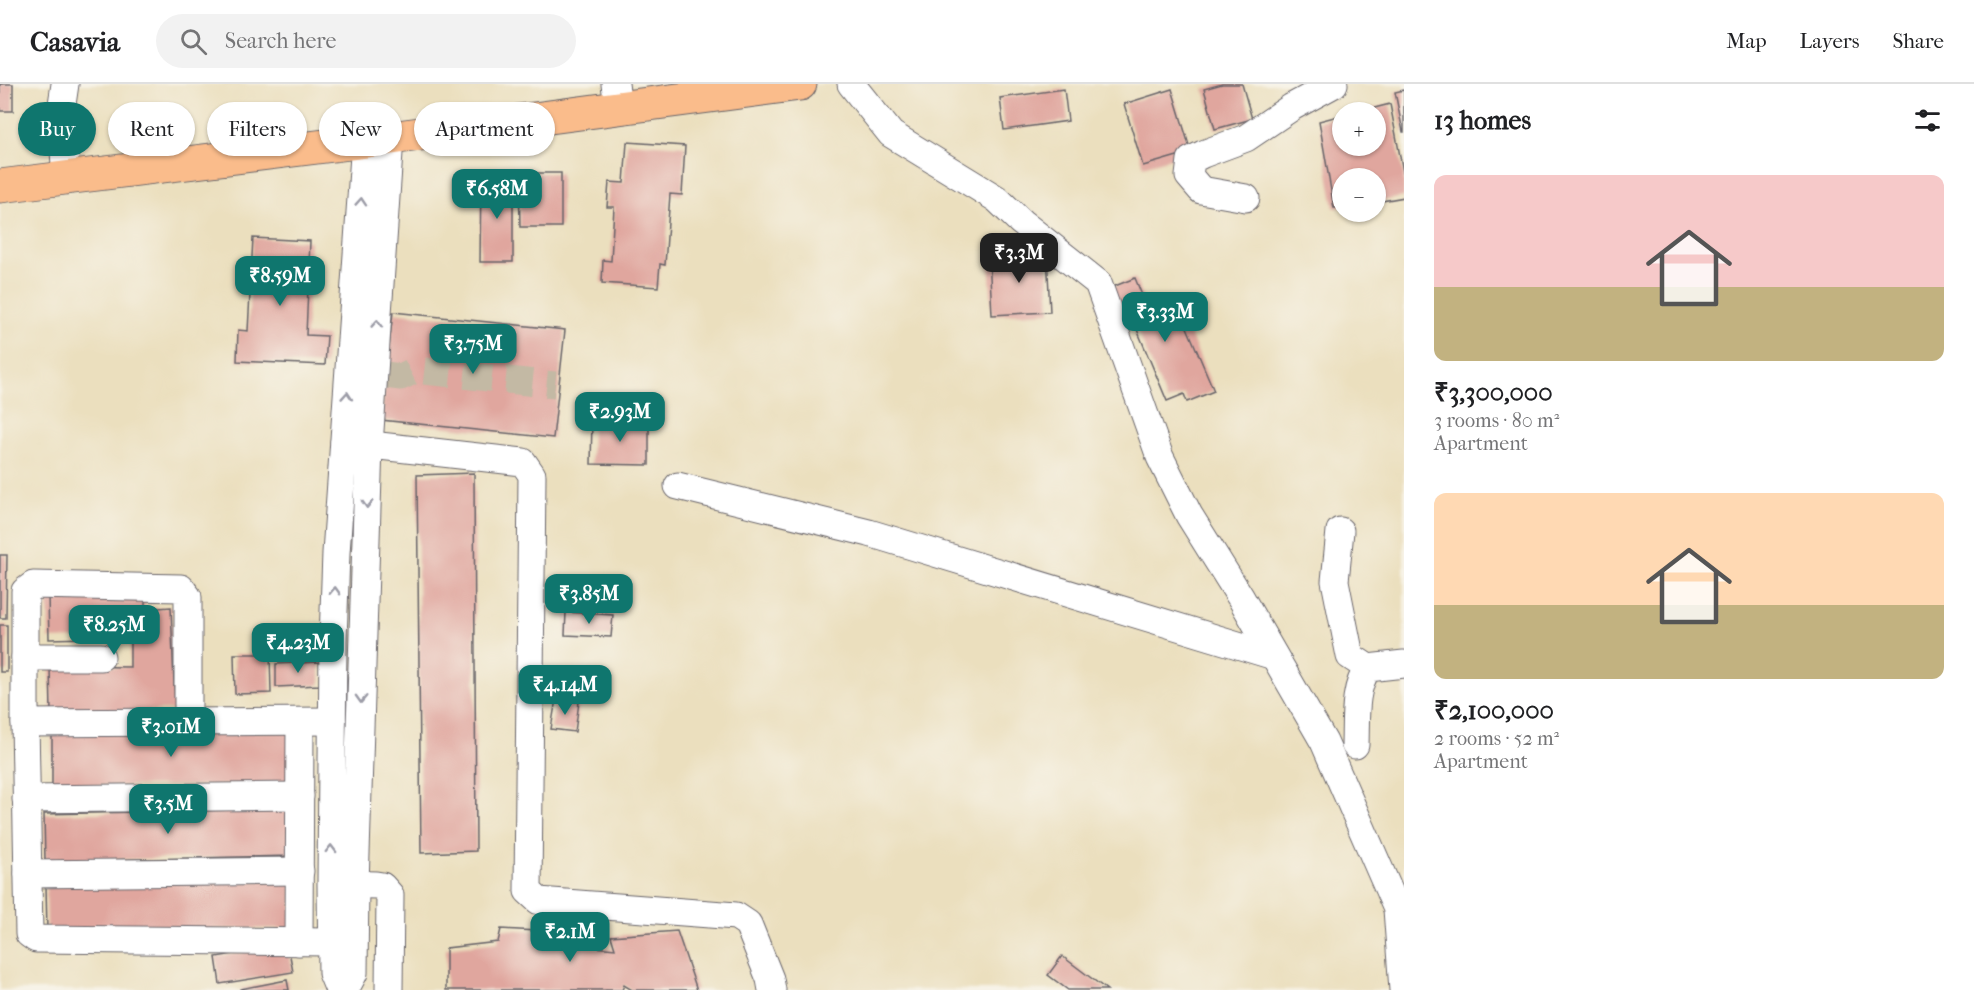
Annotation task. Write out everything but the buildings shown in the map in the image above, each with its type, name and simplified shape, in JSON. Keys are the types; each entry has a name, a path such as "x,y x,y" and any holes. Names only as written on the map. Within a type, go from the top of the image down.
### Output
{"main road":[{"path":"402,136 616,96 800,84"},
{"path":"0,186 319,147"}],"street":[{"path":"65,84 61,111 66,178"},
{"path":"851,84 891,134 997,200 1098,283 1160,457 1189,516 1241,598 1324,742 1397,909 1403,990"},
{"path":"1246,198 1201,190 1189,176 1191,160 1246,138 1292,107 1334,84"},
{"path":"339,990 332,973 340,934 343,884 356,444 377,156"},
{"path":"343,884 333,722 336,553 356,444 380,365 378,156"},
{"path":"356,444 523,462 532,475 528,891 539,901 736,915 748,924 770,979 772,990"},
{"path":"678,486 869,533 1274,656"},
{"path":"1340,531 1335,581 1350,656 1368,668 1404,664"},
{"path":"188,722 188,597 181,588 33,585 25,591 29,934 36,939 299,942 340,934 389,931"},
{"path":"25,657 100,657"},
{"path":"1355,745 1358,691 1362,677 1368,668"},
{"path":"299,942 300,722"},
{"path":"25,723 333,722"},
{"path":"27,799 300,796"},
{"path":"28,874 300,871"},
{"path":"343,884 382,886 390,896 389,990"},
{"path":"340,934 354,973 345,990"}],"tunnel":[{"path":"385,375 401,377 415,370 555,385"}]}
